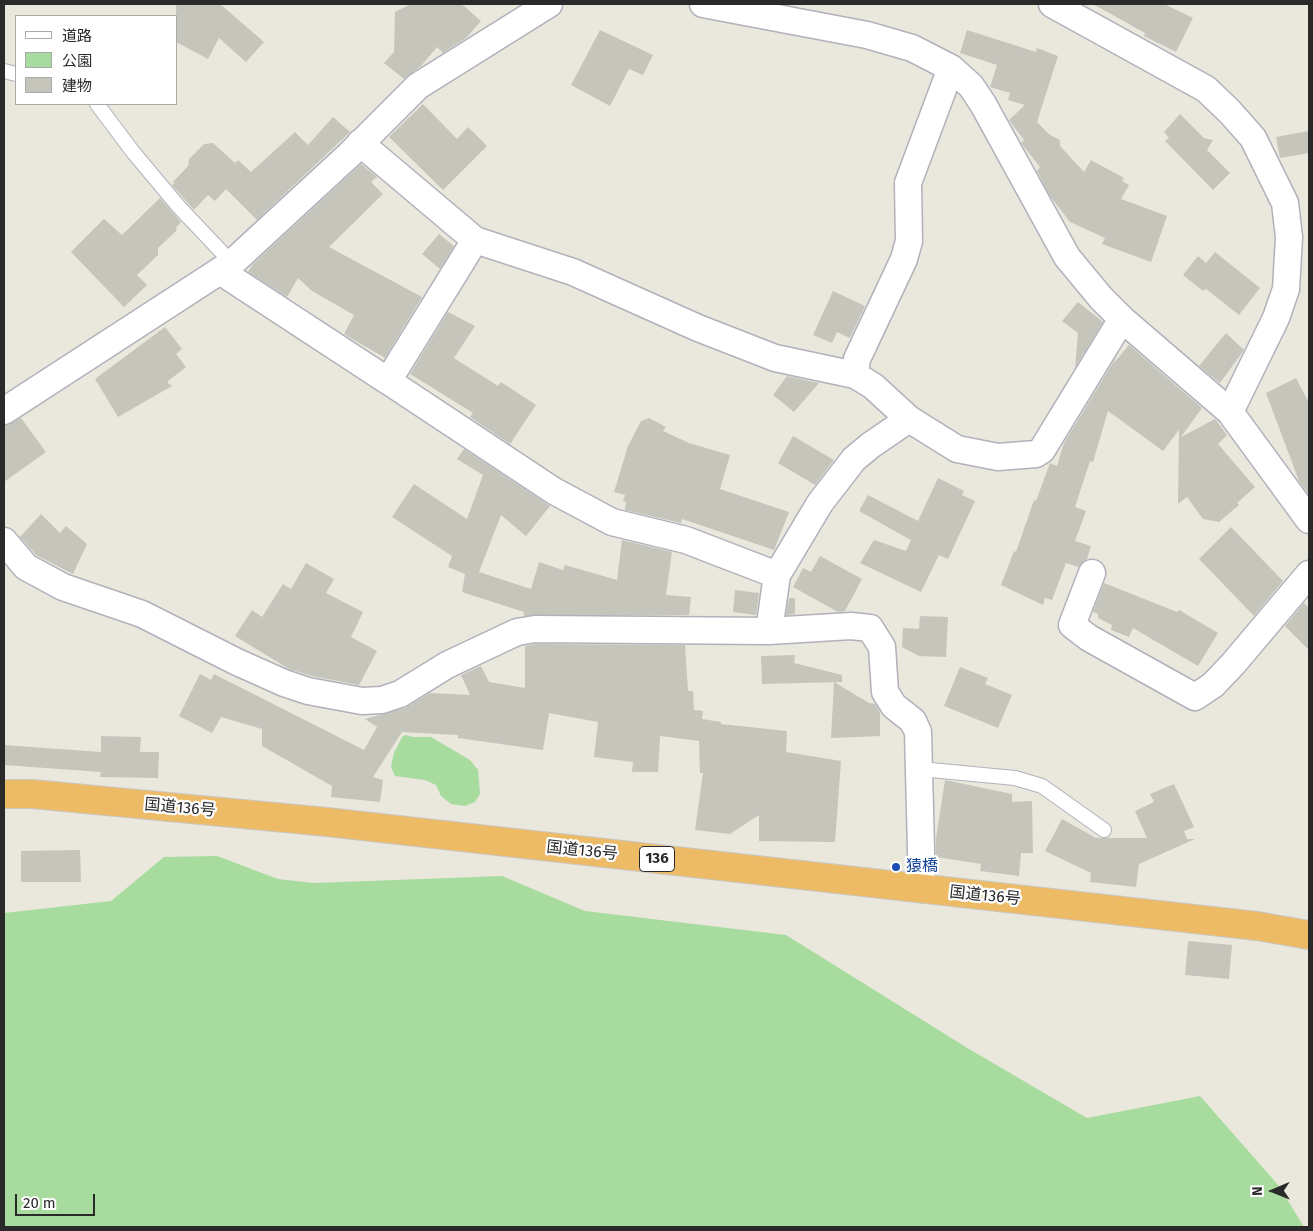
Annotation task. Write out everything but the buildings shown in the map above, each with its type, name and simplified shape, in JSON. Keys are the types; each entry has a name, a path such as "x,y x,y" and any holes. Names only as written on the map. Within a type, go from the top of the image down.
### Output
{"highway":[{"name":"国道136号","path":"4,794 32,794 327,822 1257,926 1309,934"}],"street":[{"path":"4,410 226,267 360,143 418,86 549,4"},
{"path":"704,4 867,35 912,48 951,68 971,86 983,104 1067,257 1122,319 1230,412 1309,520"},
{"path":"1052,4 1206,89 1230,112 1252,138 1285,204 1289,237 1286,289 1276,318 1230,412"},
{"path":"856,375 857,359 904,259 909,241 908,183 951,68"},
{"path":"360,143 475,240 573,272 698,328 775,358 856,375 872,386 909,419 937,438 963,451 998,456 1036,454 1042,450 1122,319"},
{"path":"388,381 475,240"},
{"path":"226,267 388,381 554,491 612,522 686,540 777,575"},
{"path":"769,631 777,575 820,503 854,459 871,444 909,419"},
{"path":"4,541 26,567 62,587 142,614 237,662 284,683 308,692 362,702 382,700 400,694 447,664 517,632 535,629 769,631 850,626 870,628 882,647 885,692 894,706 917,726 920,769 922,889"},
{"path":"1092,572 1072,625 1089,638 1195,697 1213,685 1233,664 1309,574"}],"lane":[{"path":"98,105 133,152 226,267"},
{"path":"920,769 1015,778 1042,786 1104,830"}],"green space":[{"path":"406,735 431,737 470,760 478,770 480,794 475,802 465,806 451,804 441,796 436,785 425,780 395,776 391,767 394,753 402,737"},
{"path":"217,856 278,879 314,883 502,876 585,911 786,935 969,1049 1087,1118 1200,1096 1279,1186 1304,1227 4,1227 4,913 111,901 164,857"}],"place":[{"name":"猿橋","path":"896,867"}]}
